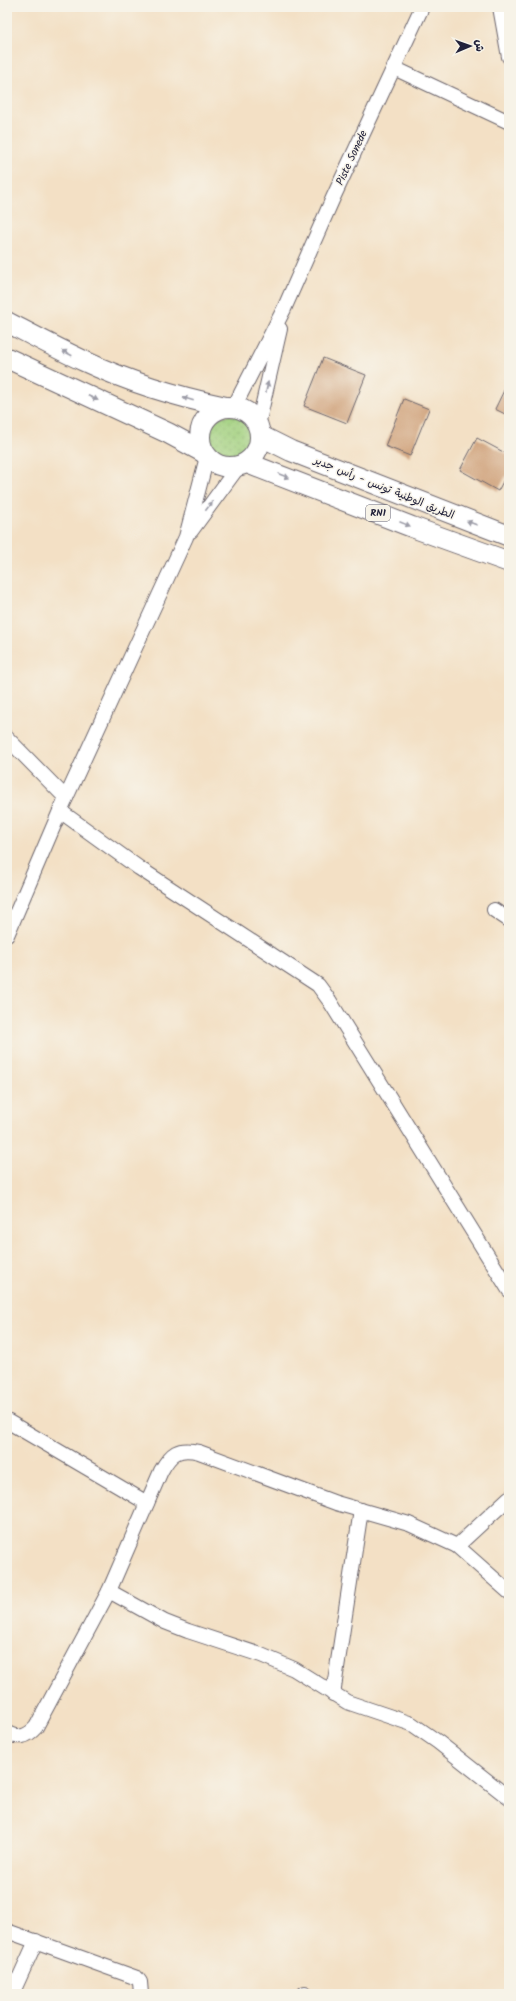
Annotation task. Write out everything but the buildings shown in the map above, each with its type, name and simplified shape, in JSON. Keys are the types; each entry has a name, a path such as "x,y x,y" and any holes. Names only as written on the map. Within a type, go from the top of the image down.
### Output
{"highway":[{"name":"RN1","path":"7,322 84,361 129,379 177,396 230,407 248,413 260,430"},
{"name":"RN1","path":"7,358 168,433 205,454 218,465 224,467 243,465 509,562"},
{"path":"205,454 200,442 200,433 203,423 217,410 230,407"},
{"path":"243,465 257,451 260,430"},
{"name":"الطريق الوطنية تونس - رأس جدير","path":"260,430 298,454 509,536"}],"street":[{"name":"Piste Sonede","path":"230,407 284,310 422,7"},
{"path":"500,7 509,57"},
{"path":"394,68 509,122"},
{"name":"Piste Sonede","path":"260,430 284,310"},
{"path":"7,935 60,811 186,537 205,454"},
{"path":"186,537 243,465"},
{"path":"7,738 66,798"},
{"path":"60,811 139,868 318,985 329,1000 509,1290"},
{"path":"494,910 509,920"},
{"path":"7,1421 147,1503"},
{"path":"7,1733 13,1736 22,1737 30,1734 36,1727 109,1591 147,1503 169,1458 175,1453 188,1449 361,1510 409,1524 457,1546 509,1592"},
{"path":"457,1546 509,1498"},
{"path":"333,1694 361,1510"},
{"path":"109,1591 182,1629 261,1654 294,1669 347,1702 412,1724 438,1742 509,1798"},
{"path":"7,1931 136,1978 140,1982 141,1994"},
{"path":"12,1994 36,1941"}],"green space":[{"path":"226,415 234,415 242,418 248,424 251,436 248,448 242,454 234,457 226,457 218,454 212,448 209,440 209,432 212,424 218,418"}]}
